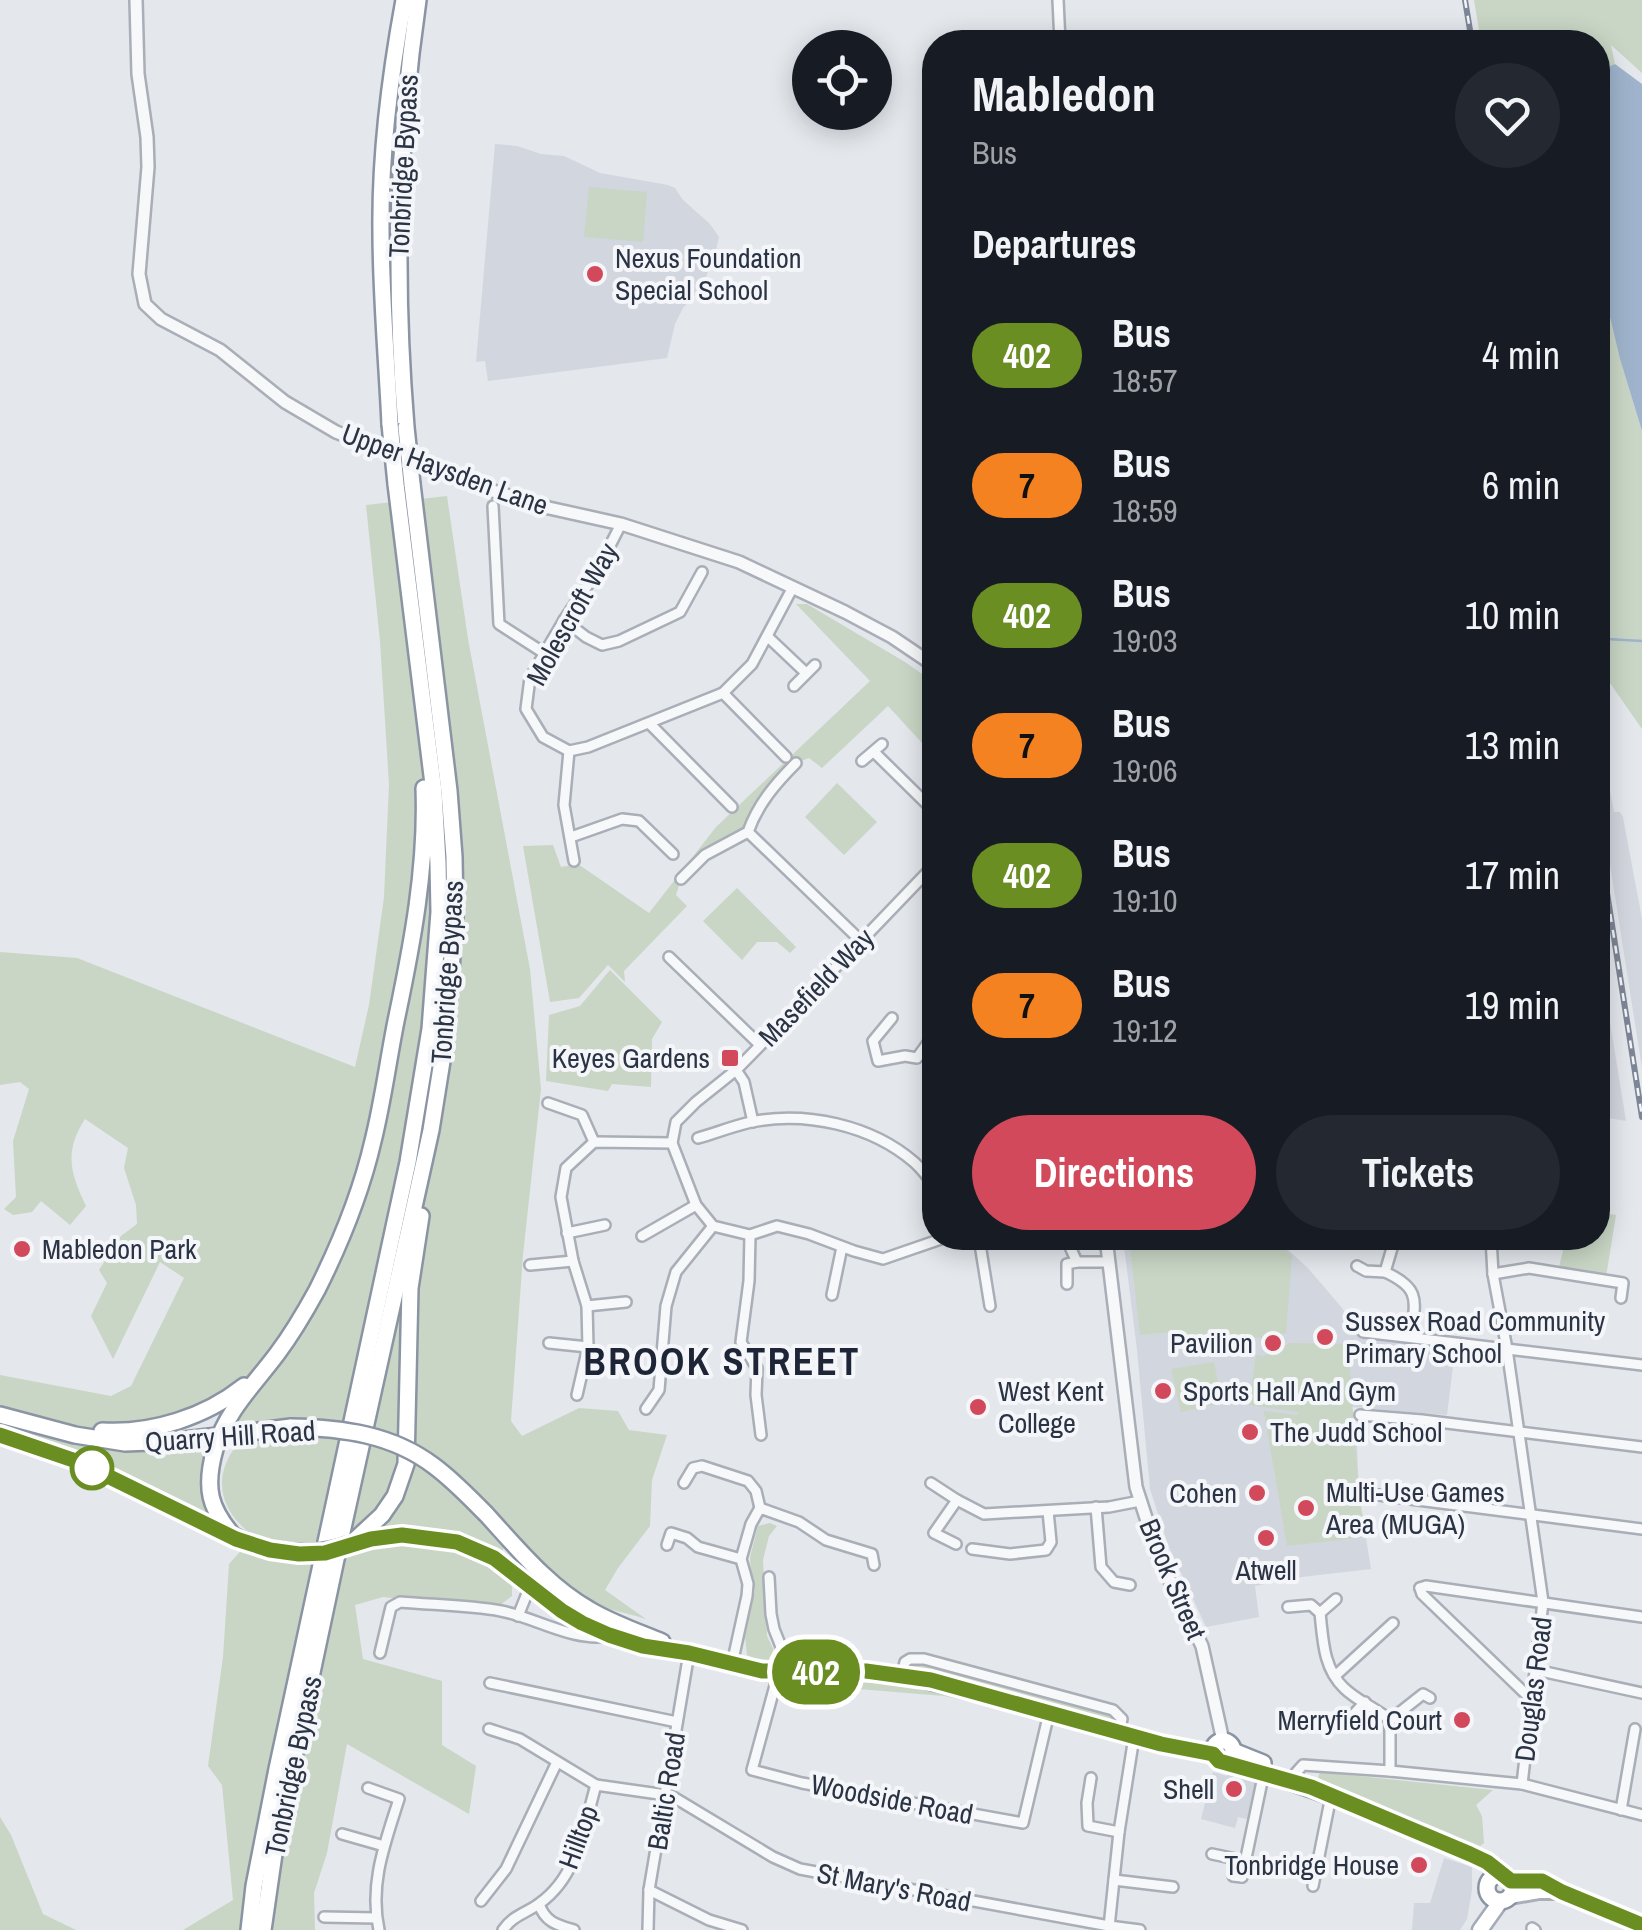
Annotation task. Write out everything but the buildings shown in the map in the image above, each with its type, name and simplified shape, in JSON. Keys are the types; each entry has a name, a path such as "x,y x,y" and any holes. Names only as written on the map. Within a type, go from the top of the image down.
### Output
{"highway":[{"name":"Tonbridge Bypass","path":"249,1930 262,1843 408,1162 430,1029 439,912 434,792 417,657 381,230 383,164 404,0"},
{"name":"Tonbridge Bypass","path":"398,426 398,203 418,0"},
{"name":"Tonbridge Bypass","path":"263,1930 302,1716 431,1130 446,1036 455,916 449,791 404,484"},
{"path":"236,1539 213,1507 210,1479 215,1450 230,1413 292,1333 333,1257 358,1196 374,1140 417,917 424,802 417,657"},
{"path":"0,1435 79,1462 236,1539 270,1550 325,1553 370,1534 395,1496 406,1464 410,1288 431,1130"},
{"path":"53,1429 127,1432 169,1424 235,1393 264,1370"},
{"name":"Quarry Hill Road","path":"0,1416 125,1444 292,1427 352,1431 394,1443 432,1464 486,1514 562,1611 609,1635 762,1671 902,1675 1204,1754 1223,1752 1294,1775 1311,1787"},
{"path":"210,1479 222,1452 243,1433"},
{"name":"Quarry Hill Road","path":"370,1534 457,1542 589,1610 689,1653"},
{"name":"Quarry Hill Road","path":"1223,1752 1470,1854 1500,1889"}],"main road":[{"path":"1479,1930 1500,1889 1542,1881 1642,1925"}],"street":[{"name":"Upper Haysden Lane","path":"136,0 138,74 148,167 139,274 142,294 152,311 172,326 220,350 285,402 336,432 480,487 621,524 739,562 892,637 922,657"},
{"path":"1058,0 1059,30"},
{"path":"492,506 499,624 544,653"},
{"name":"Molescroft Way","path":"569,750 543,737 526,709 530,678 596,573 621,524"},
{"path":"564,620 602,645 619,641 680,612 700,576 685,572"},
{"path":"574,861 564,805 569,750 588,747 723,693 752,664 794,587"},
{"path":"768,637 806,673"},
{"path":"794,686 815,665"},
{"path":"681,879 705,855 748,832 756,811 791,760 723,693"},
{"path":"650,724 732,807"},
{"path":"862,761 878,748 922,797"},
{"path":"571,837 622,819 639,821 674,854"},
{"path":"748,832 860,940"},
{"name":"Masefield Way","path":"753,1122 744,1082 736,1070 922,877"},
{"path":"669,957 760,1045"},
{"path":"892,1018 872,1041 878,1066 905,1056 917,1058 922,1051"},
{"path":"736,1070 676,1122 672,1143 696,1205 713,1226 750,1235 777,1226 883,1258 922,1245"},
{"path":"548,1103 582,1115 594,1142"},
{"path":"698,1138 753,1122 834,1122 880,1139 922,1171"},
{"path":"577,1394 588,1347 588,1306 573,1261 560,1197 566,1168 594,1142 672,1143"},
{"path":"642,1236 696,1205"},
{"path":"567,1233 605,1226"},
{"path":"646,1409 660,1390 666,1306 676,1272 713,1226"},
{"path":"750,1235 741,1342 758,1368 756,1394 761,1435"},
{"path":"832,1296 842,1247"},
{"path":"981,1250 990,1306"},
{"path":"1072,1250 1077,1262"},
{"name":"Brook Street","path":"1108,1250 1140,1501 1160,1561 1202,1646 1223,1752"},
{"path":"1385,1272 1391,1250"},
{"name":"Douglas Road","path":"1492,1250 1543,1602 1522,1784"},
{"path":"530,1265 573,1261"},
{"path":"1066,1284 1067,1264 1109,1262"},
{"path":"1357,1266 1404,1280 1413,1292 1411,1337"},
{"path":"1493,1274 1529,1268 1624,1280 1621,1298"},
{"path":"588,1306 626,1302"},
{"path":"1363,1332 1642,1365"},
{"path":"549,1343 588,1347"},
{"path":"1360,1415 1642,1447"},
{"path":"684,1483 693,1468 702,1466 748,1481 756,1491 760,1508 740,1559 748,1596 732,1664"},
{"path":"932,1483 984,1514 1096,1508 1140,1501"},
{"path":"1363,1493 1642,1530"},
{"path":"956,1500 934,1533 956,1544"},
{"path":"760,1508 798,1522 821,1538 875,1556"},
{"path":"1096,1508 1100,1567 1114,1582 1130,1585"},
{"path":"972,1549 1010,1554 1046,1550 1051,1542 1048,1511"},
{"path":"667,1545 672,1533 698,1547 740,1559"},
{"path":"770,1578 771,1614 785,1671"},
{"path":"518,1616 535,1580"},
{"path":"1532,1700 1420,1588 1642,1617"},
{"path":"1320,1612 1336,1598"},
{"name":"Quarry Hill Road","path":"380,1653 391,1607 400,1602 500,1611 589,1636 609,1635"},
{"path":"1288,1608 1310,1605 1320,1612 1326,1658 1335,1676 1344,1688 1390,1720 1390,1771"},
{"path":"1335,1676 1393,1623"},
{"name":"Baltic Road","path":"648,1930 649,1890 689,1653"},
{"path":"902,1675 910,1659 924,1659 1113,1710 1122,1720 1126,1734 1109,1928"},
{"path":"1536,1670 1642,1693"},
{"name":"Woodside Road","path":"785,1671 752,1770 1023,1823 1049,1713"},
{"path":"490,1683 677,1722"},
{"path":"1390,1720 1423,1694 1430,1698"},
{"path":"1342,1727 1365,1702"},
{"path":"489,1729 520,1739 596,1785"},
{"path":"1621,1810 1635,1729"},
{"path":"481,1902 506,1869 557,1762"},
{"path":"1294,1775 1303,1765 1522,1784 1642,1815"},
{"path":"1212,1854 1236,1859 1234,1876 1242,1877 1264,1772"},
{"path":"1092,1778 1088,1826 1119,1832"},
{"name":"Hilltop","path":"503,1930 523,1911 539,1904 573,1864 596,1785 666,1795"},
{"path":"368,1788 404,1800 384,1846 375,1886 379,1930"},
{"name":"St Mary's Road","path":"666,1795 800,1869 1109,1928 1140,1930"},
{"path":"1313,1886 1332,1795"},
{"path":"342,1834 384,1846"},
{"path":"1114,1880 1173,1887"},
{"path":"477,1883 489,1891"},
{"path":"649,1890 709,1920 742,1930"},
{"path":"539,1904 542,1914 554,1924 574,1930"},
{"path":"324,1917 376,1918"}],"shaded area":[{"name":"Nexus Foundation Special School","path":"495,144 564,156 600,173 668,185 710,224 719,237 715,254 702,287 675,324 667,358 488,381 485,361 476,362"},
{"path":"1610,791 1614,812 1623,817 1642,919 1642,1068 1610,864"},
{"path":"1610,1022 1626,1121 1610,1118"},
{"name":"The Judd School","path":"1124,1250 1288,1250 1342,1308 1361,1339 1455,1350 1447,1415 1351,1407 1371,1569 1255,1586 1259,1617 1206,1627 1168,1545 1150,1489"},
{"path":"1229,1770 1258,1777 1247,1819 1238,1817 1235,1828 1201,1819 1213,1772 1227,1776"},
{"path":"1444,1858 1472,1867 1467,1919 1460,1930 1412,1930 1414,1903 1430,1903"}],"green space":[{"path":"1474,0 1642,0 1642,73 1611,45 1615,64 1610,66 1610,30 1479,30"},
{"path":"589,187 647,192 643,242 584,237"},
{"path":"1610,317 1642,431 1642,729 1610,683"},
{"path":"447,496 468,639 530,969 541,1089 511,1421 522,1436 579,1408 618,1411 629,1430 667,1435 652,1480 650,1526 605,1590 646,1619 575,1594 511,1532 500,1556 512,1596 495,1609 383,1597 355,1605 363,1659 442,1681 442,1745 476,1766 469,1814 347,1744 327,1853 314,1893 315,1930 183,1930 233,1900 222,1785 208,1766 223,1657 229,1564 254,1536 227,1506 222,1483 228,1458 236,1446 232,1426 249,1398 108,1430 69,1426 0,1408 0,1375 111,1396 131,1386 184,1278 160,1262 113,1359 91,1316 107,1283 99,1270 121,1236 137,1224 136,1205 124,1168 128,1148 85,1119 74,1142 72,1162 86,1206 70,1225 41,1201 32,1212 13,1215 4,1209 16,1197 13,1141 29,1089 20,1082 0,1085 0,952 77,958 355,1067 369,1005 384,897 389,784 366,505"},
{"path":"796,604 807,604 922,674 922,743 888,706 822,768 809,758 796,763 743,831 681,879 676,895 687,906 624,971 625,982 608,965 579,998 550,1002 523,846 553,845 561,867 578,864 649,913 716,827 870,681"},
{"path":"837,783 877,822 844,855 805,817"},
{"path":"737,888 796,947 790,953 777,942 757,942 742,960 703,921"},
{"path":"610,970 662,1022 652,1039 651,1087 612,1084 608,1091 546,1081 549,1015 580,1006"},
{"path":"1610,1214 1616,1215 1606,1277 1559,1267 1563,1250 1610,1250"},
{"path":"1130,1250 1286,1250 1292,1256 1286,1333 1267,1338 1173,1342 1171,1332 1140,1335"},
{"path":"1290,1343 1348,1344 1366,1537 1287,1546 1264,1411 1297,1415 1298,1412 1249,1405 1256,1355 1263,1356"},
{"path":"1214,1362 1222,1403 1181,1412 1171,1369"},
{"path":"0,1420 54,1434 216,1440 216,1523 103,1465 0,1428"},
{"path":"758,1526 777,1526 769,1536 763,1560 767,1636 779,1661 747,1655 745,1637 755,1590 750,1557"},
{"path":"913,1662 1113,1713 1117,1720 1112,1723 909,1670"},
{"path":"835,1682 945,1690 1041,1715 1040,1718 944,1696 834,1687"},
{"path":"1320,1772 1493,1790 1476,1805 1482,1816 1484,1843 1480,1846 1318,1778"},
{"path":"0,1817 43,1914 76,1930 0,1930"}],"water":[{"path":"1615,64 1642,84 1642,431 1610,317 1610,66"}],"waterway":[{"path":"1610,639 1642,641"}],"railway":[{"path":"1465,0 1470,30"},
{"path":"1610,912 1642,1117"}],"bus line":[{"name":"402","path":"0,1435 79,1462 236,1539 270,1550 325,1553 371,1539 402,1535 457,1542 494,1558 582,1623 643,1646 762,1671 866,1671 931,1680 1161,1744 1213,1754 1219,1761 1311,1787 1414,1829 1487,1862 1511,1881 1542,1881 1642,1925"}],"place":[{"name":"Nexus Foundation Special School","path":"595,274"},
{"name":"Keyes Gardens","path":"730,1058"},
{"name":"Mabledon Park","path":"22,1249"},
{"name":"Sussex Road Community Primary School","path":"1325,1337"},
{"name":"Pavilion","path":"1273,1343"},
{"name":"Sports Hall And Gym","path":"1163,1391"},
{"name":"West Kent College","path":"978,1407"},
{"name":"The Judd School","path":"1250,1432"},
{"name":"Cohen","path":"1257,1493"},
{"name":"Multi-Use Games Area (MUGA)","path":"1306,1508"},
{"name":"Atwell","path":"1266,1538"},
{"name":"Merryfield Court","path":"1462,1720"},
{"name":"Shell","path":"1234,1789"},
{"name":"Tonbridge House","path":"1419,1865"}],"district":[{"name":"BROOK STREET","path":"722,1362"}]}
